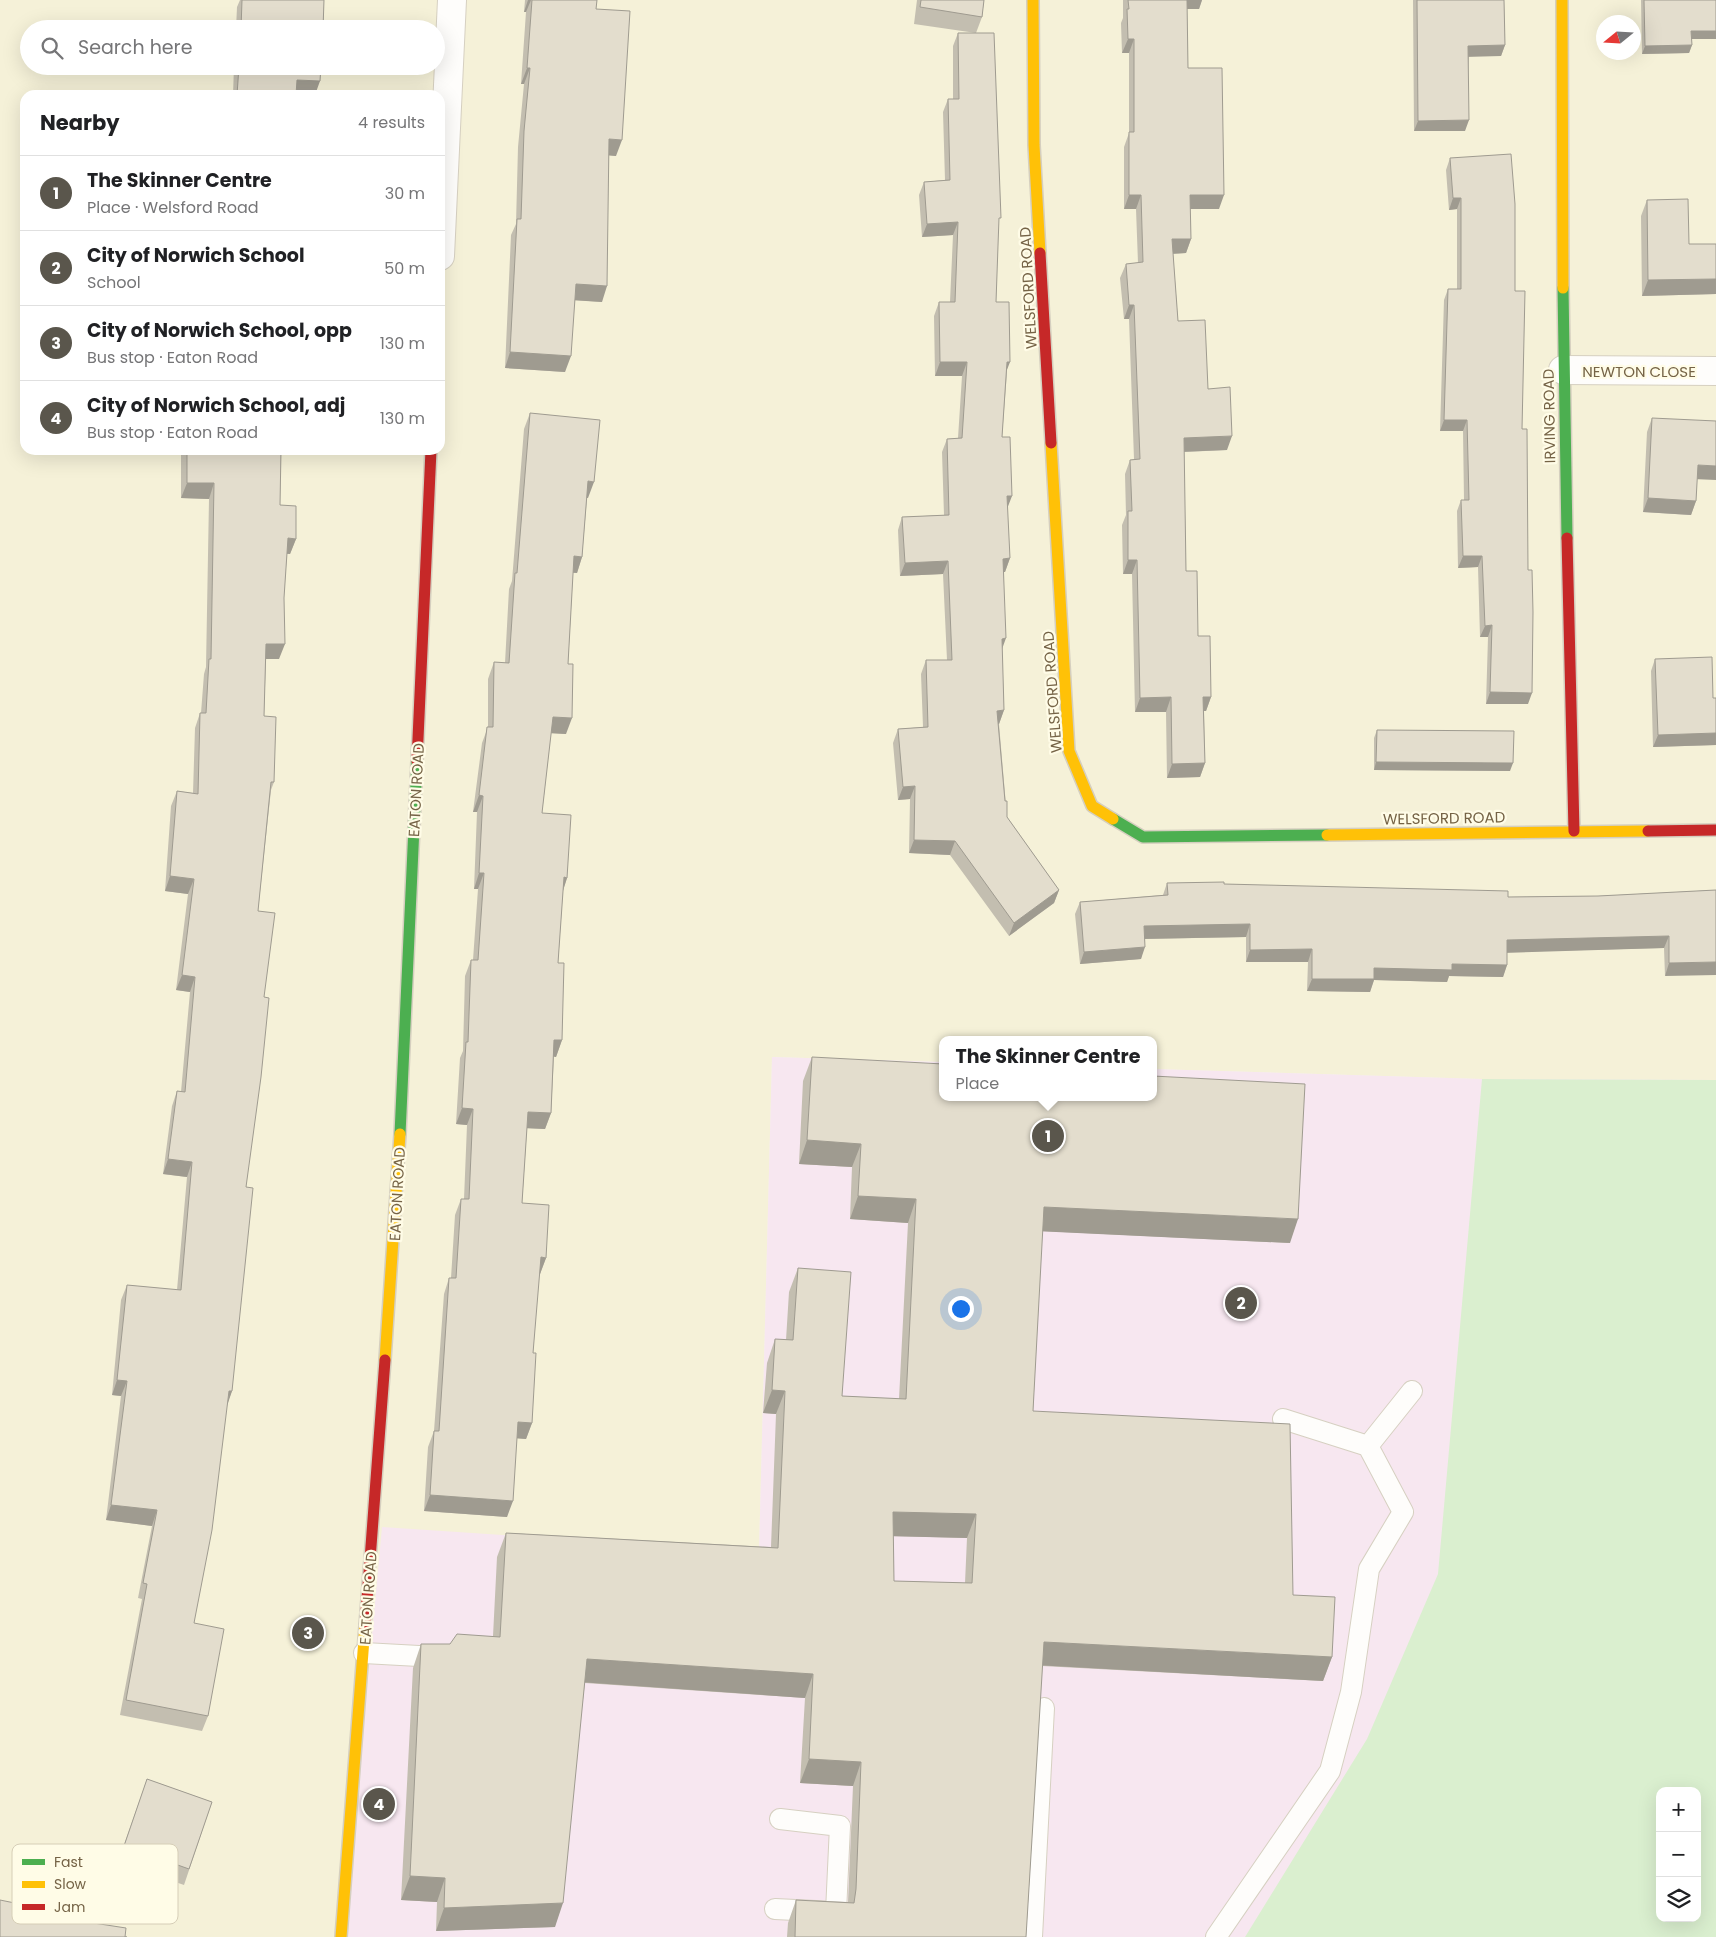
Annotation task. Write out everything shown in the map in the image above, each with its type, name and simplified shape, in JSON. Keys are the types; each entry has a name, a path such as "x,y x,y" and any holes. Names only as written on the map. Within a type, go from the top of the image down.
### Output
{"street":[{"path":"445,149 452,0"},
{"name":"WELSFORD ROAD","path":"1033,0 1034,145 1069,751 1092,806 1143,837 1716,830"},
{"name":"IRVING ROAD","path":"1562,0 1562,370 1574,831"},
{"name":"NEWTON CLOSE","path":"1562,370 1716,371"},
{"name":"EATON ROAD","path":"341,1937 397,1208 431,455"}],"lane":[{"path":"1368,1446 1412,1392"},
{"path":"1216,1937 1330,1771 1351,1692 1369,1569 1403,1512 1368,1446 1283,1419"},
{"path":"364,1653 437,1657"},
{"path":"1032,1937 1044,1708"},
{"path":"775,1909 836,1912 840,1826 780,1819"}],"shaded area":[{"path":"0,0 1716,0 1716,1080 1482,1079 1157,1069 1157,1036 939,1036 939,1062 772,1057 759,1552 344,1937 0,1937"},
{"path":"772,1057 939,1062 939,1101 1157,1101 1157,1069 1482,1079 1716,1080 1716,1937 344,1937 382,1527 759,1552"}],"green space":[{"path":"1482,1079 1716,1080 1716,1937 1245,1937 1367,1739 1438,1574"}],"building":[{"path":"242,0 324,0 323,20 241,20"},
{"path":"532,0 597,0 596,9 630,11 622,140 609,139 607,286 576,284 571,356 510,352 517,219 521,219 524,131 530,68 527,68"},
{"path":"921,0 984,0 982,17 920,7"},
{"path":"1128,0 1187,0 1188,68 1222,68 1224,195 1190,195 1191,239 1172,239 1178,321 1205,320 1208,389 1230,387 1232,436 1184,438 1186,571 1197,571 1198,636 1210,636 1211,697 1203,697 1205,763 1172,764 1171,697 1140,698 1137,560 1128,560 1128,511 1132,511 1130,460 1140,459 1134,305 1129,305 1126,264 1143,262 1141,195 1129,195 1129,132 1134,132 1134,39 1128,39"},
{"path":"1417,0 1504,0 1505,45 1468,46 1469,120 1418,121"},
{"path":"1644,0 1716,0 1716,31 1691,31 1692,45 1645,46"},
{"path":"958,33 994,33 1001,218 999,218 996,302 1009,302 1010,362 1007,362 1002,437 1010,437 1012,496 1007,496 1010,558 1003,559 1006,638 1002,639 1004,710 997,711 1005,801 1007,801 1007,817 1059,890 1014,923 955,841 914,840 915,786 903,787 898,729 928,727 926,660 952,660 948,561 905,563 902,517 949,515 947,439 962,438 967,362 940,362 939,302 955,302 958,222 927,224 924,182 950,180 948,99 959,99"},
{"path":"238,75 320,75 320,81 297,80 296,90 237,90"},
{"path":"1511,154 1515,204 1515,291 1525,291 1522,429 1527,429 1528,570 1532,570 1533,612 1532,693 1490,692 1492,625 1485,626 1482,556 1463,556 1461,500 1469,500 1467,420 1444,420 1448,289 1461,289 1461,198 1453,198 1450,158"},
{"path":"1688,199 1689,244 1716,244 1716,279 1648,280 1647,200"},
{"path":"530,413 600,420 594,482 588,481 582,557 574,556 568,664 573,664 572,718 553,717 542,813 571,815 567,878 564,877 558,963 564,963 562,1040 554,1040 551,1113 528,1112 522,1203 549,1205 546,1258 541,1257 533,1353 536,1353 532,1423 518,1422 513,1501 430,1495 434,1431 439,1431 449,1278 456,1278 461,1199 469,1199 473,1109 462,1108 466,1042 468,1042 471,960 478,960 484,873 479,873 483,796 479,795 487,727 493,727 494,662 509,663 515,573 517,573"},
{"path":"1652,418 1716,421 1716,466 1698,465 1696,501 1648,498"},
{"path":"187,455 281,455 280,505 296,506 296,539 288,538 284,598 285,644 266,644 264,716 276,717 274,782 271,782 258,911 275,913 264,997 269,998 261,1077 246,1187 253,1188 232,1391 229,1391 212,1530 194,1623 224,1629 208,1716 126,1700 147,1584 143,1583 157,1510 111,1505 127,1381 117,1380 127,1285 181,1290 192,1162 168,1159 177,1091 185,1092 195,977 182,975 194,879 170,876 177,791 198,794 200,713 206,713 209,659 211,659 214,483 187,483"},
{"path":"1712,657 1713,698 1716,698 1716,733 1658,735 1655,659"},
{"path":"1377,730 1514,731 1513,763 1376,762"},
{"path":"1224,882 1224,884 1508,891 1508,897 1598,896 1716,890 1716,962 1669,963 1669,936 1507,940 1507,965 1452,964 1452,970 1374,968 1374,979 1312,979 1312,949 1250,950 1250,924 1144,926 1145,947 1084,952 1080,902 1168,895 1167,883"},
{"path":"812,1057 939,1064 939,1101 1157,1101 1157,1076 1305,1084 1298,1219 1044,1207 1033,1411 1290,1424 1293,1595 1335,1597 1332,1657 1044,1642 1026,1937 795,1937 796,1900 854,1903 856,1889 861,1762 809,1759 813,1674 587,1659 563,1903 444,1908 445,1878 410,1876 421,1644 450,1644 457,1634 500,1637 506,1533 778,1548 785,1391 772,1390 775,1339 793,1340 798,1268 851,1272 842,1396 906,1399 916,1199 858,1196 861,1144 807,1140","holes":["893,1512 976,1514 972,1583 894,1581"]},
{"path":"147,1779 212,1802 189,1869 178,1865 178,1844 125,1844"},
{"path":"0,1900 12,1902 12,1924 100,1924 126,1928 125,1937 0,1937"}],"traffic: fast":[{"path":"1563,288 1567,538"},
{"path":"400,1134 417,761"},
{"path":"1113,819 1143,837 1327,835"}],"traffic: slow":[{"path":"1033,0 1034,145 1040,253"},
{"path":"1562,0 1563,288"},
{"path":"1051,443 1069,751 1092,806 1113,819"},
{"path":"1327,835 1648,831"},
{"path":"385,1360 400,1134"},
{"path":"341,1937 365,1626"}],"traffic: jam":[{"path":"1040,253 1051,443"},
{"path":"417,761 431,455"},
{"path":"1567,538 1574,831"},
{"path":"1648,831 1716,830"},
{"path":"365,1626 385,1360"}],"place":[{"name":"The Skinner Centre","path":"1048,1136"},
{"name":"City of Norwich School","path":"1241,1303"},
{"name":"City of Norwich School, opp","path":"308,1633"},
{"name":"City of Norwich School, adj","path":"379,1804"}]}
